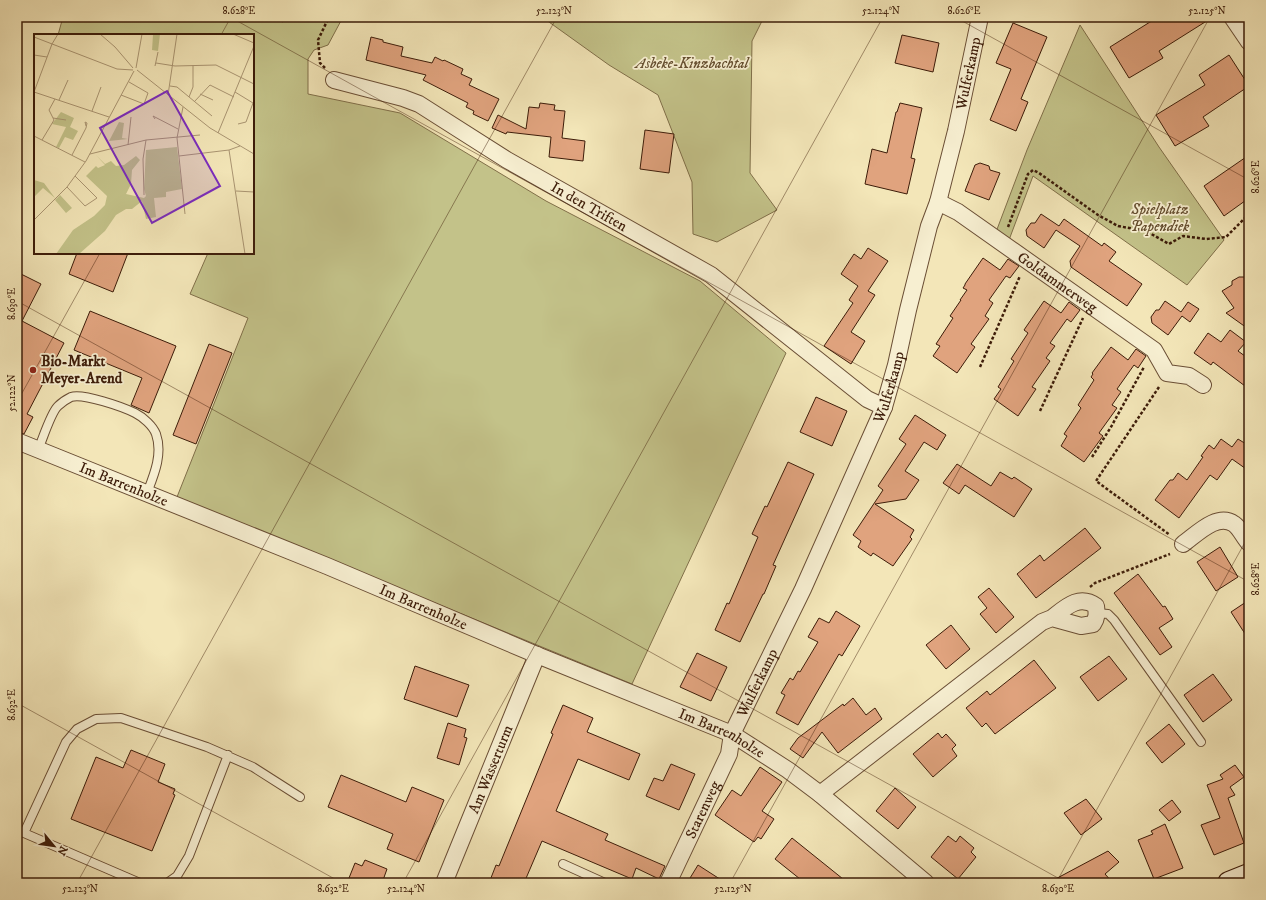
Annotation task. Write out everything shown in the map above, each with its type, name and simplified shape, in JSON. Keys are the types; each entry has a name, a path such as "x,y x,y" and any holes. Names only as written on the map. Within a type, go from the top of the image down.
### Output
{"main road":[{"path":"1229,883 1249,875"}],"street":[{"name":"Wulferkamp","path":"732,734 803,589 884,407 896,365 929,226 938,202 956,131 980,17"},
{"path":"1232,17 1249,42"},
{"name":"In den Triften","path":"334,80 403,98 419,104 506,160 711,275 867,398 884,407"},
{"name":"Goldammerweg","path":"938,202 958,212 1154,350 1167,373"},
{"path":"1167,373 1189,376 1203,385"},
{"name":"Im Barrenholze","path":"17,441 327,566 536,655 732,734 788,770 820,794 926,883"},
{"path":"1182,544 1214,521 1224,520 1234,524 1249,544"},
{"path":"820,794 1042,622 1052,618 1069,604 1083,601 1090,602 1096,606 1096,619 1093,624 1081,626 1052,618"},
{"name":"Am Wasserturm","path":"444,883 536,655"},
{"name":"Starenweg","path":"668,883 729,754 732,734"}],"lane":[{"path":"38,450 57,407 71,397 91,398 121,407 136,413 147,420 156,434 159,453 154,475 147,493"},
{"path":"1097,613 1108,614 1114,620 1201,742"},
{"path":"140,883 21,832 66,742 77,729 96,719 121,718 228,755 253,767 300,797"},
{"path":"167,883 177,876 189,856 228,755"},
{"path":"563,864 605,883"}],"path":[{"path":"329,17 318,40 320,63 334,80"},
{"path":"1002,243 1028,174 1033,170 1098,215 1118,226 1146,231 1168,244 1183,236 1206,239 1226,237 1249,214"},
{"path":"980,367 1027,261"},
{"path":"1040,411 1089,305"},
{"path":"1092,457 1111,427 1154,350"},
{"path":"1083,601 1083,594 1095,583 1168,555 1182,544 1096,481 1167,373"}],"green space":[{"path":"63,17 267,17 283,22 284,17 343,17 328,45 314,50 308,59 308,94 400,113 546,201 700,281 786,353 632,684 177,497 248,318 190,294 208,254 254,254 254,34 58,34"},
{"name":"Asbeke-Kinzbachtal","path":"542,17 764,17 752,41 750,173 777,210 717,242 693,234 692,182 658,95 609,65"},
{"name":"Spielplatz Papendiek","path":"1080,25 1159,147 1224,240 1187,285 1033,176 1009,240 996,232 1027,150"}],"building":[{"path":"1158,17 1213,17 1159,51 1163,58 1129,78 1110,47"},
{"path":"1013,23 1047,37 1021,99 1028,102 1016,131 990,120 1011,69 996,63"},
{"path":"902,35 939,43 933,72 895,63"},
{"path":"371,37 403,47 401,56 432,63 435,57 463,69 461,74 472,79 469,85 499,99 488,121 473,114 474,111 466,107 468,103 423,80 426,75 366,60"},
{"path":"1229,55 1249,86 1203,117 1209,126 1175,146 1156,115 1205,85 1199,75"},
{"path":"540,103 555,105 554,110 565,111 562,138 585,141 583,161 549,157 551,137 507,132 506,134 492,128 498,115 526,129 529,107 539,108"},
{"path":"900,103 922,108 911,158 915,159 907,194 865,184 872,149 887,153 896,112"},
{"path":"645,130 674,134 669,173 640,169"},
{"path":"1249,155 1249,198 1224,216 1204,186"},
{"path":"980,163 989,166 990,170 1000,173 989,200 965,191 975,165"},
{"path":"1041,214 1059,226 1064,219 1102,246 1104,243 1116,252 1109,261 1142,284 1127,306 1071,267 1070,261 1080,246 1056,230 1044,248 1027,236 1026,230 1031,223 1035,223"},
{"path":"868,248 888,261 868,291 875,295 851,332 865,341 851,364 824,346 853,303 849,300 858,286 841,274 854,254 861,259"},
{"path":"77,254 128,254 113,292 69,274"},
{"path":"983,258 1000,270 1008,259 1019,266 1010,278 1006,276 989,300 993,303 985,316 989,319 971,344 975,347 957,373 933,356 940,346 936,344 953,318 950,316 967,290 963,288 965,284"},
{"path":"17,272 41,284 22,321 64,343 27,414 33,417 24,434 17,432"},
{"path":"1239,277 1245,277 1249,284 1249,330 1226,313 1234,308 1222,291 1232,285 1232,281"},
{"path":"1044,301 1061,313 1069,302 1080,310 1071,322 1067,319 1050,343 1055,346 1046,358 1050,361 1032,387 1036,389 1018,416 994,399 1001,389 998,387 1014,361 1011,359 1028,333 1024,330"},
{"path":"1165,301 1181,312 1188,302 1199,309 1190,322 1182,316 1168,335 1152,323 1151,317 1156,310 1159,310"},
{"path":"90,311 176,346 149,413 131,405 142,378 74,350"},
{"path":"1230,330 1246,342 1238,351 1249,359 1249,389 1213,362 1211,365 1194,353 1208,333 1221,342"},
{"path":"209,344 232,353 196,444 173,435"},
{"path":"1111,347 1128,360 1136,349 1146,356 1138,368 1134,365 1117,389 1121,392 1112,405 1117,408 1099,433 1103,436 1084,462 1061,446 1067,436 1064,434 1081,408 1078,405 1094,380 1091,377 1093,374 1092,373"},
{"path":"816,397 847,411 832,446 800,432"},
{"path":"915,415 946,435 937,450 924,442 905,471 919,480 906,499 875,504 914,530 910,537 912,539 893,566 873,553 871,556 858,547 861,541 853,535 883,490 878,486 906,444 899,439"},
{"path":"1221,439 1232,447 1238,439 1246,444 1247,449 1249,450 1249,471 1232,459 1217,480 1210,475 1179,518 1155,500 1170,480 1173,480 1178,473 1187,480 1203,457 1201,456 1209,445 1214,449"},
{"path":"788,462 814,474 773,565 776,566 764,594 740,642 715,630 727,603 729,604 758,537 752,534 765,506 767,507"},
{"path":"957,464 991,486 1000,472 1012,479 1014,477 1032,489 1014,517 965,485 959,494 943,483"},
{"path":"1085,528 1101,548 1036,598 1017,574 1040,555 1044,561"},
{"path":"1220,547 1238,577 1216,591 1197,562"},
{"path":"1138,574 1163,607 1165,606 1173,619 1159,628 1172,647 1160,655 1114,593"},
{"path":"989,588 1014,617 996,633 980,614 987,608 978,597"},
{"path":"1249,600 1249,640 1231,612"},
{"path":"836,611 860,626 842,656 839,654 798,725 776,713 785,695 781,693 790,678 793,680 798,671 800,672 818,642 808,637 819,618 829,623"},
{"path":"951,625 970,649 946,669 926,645"},
{"path":"697,653 727,667 711,701 680,687"},
{"path":"1109,656 1127,679 1098,701 1080,677"},
{"path":"1034,660 1056,688 995,734 986,723 982,727 966,708 987,691 990,695"},
{"path":"415,666 469,685 457,717 404,699"},
{"path":"1213,674 1232,700 1203,722 1184,695"},
{"path":"853,698 866,715 875,708 882,719 838,753 822,732 803,758 790,749 798,738"},
{"path":"563,705 593,718 587,732 640,754 629,780 578,759 556,811 608,834 605,840 665,866 659,879 636,868 632,879 542,841 524,883 489,883 496,865 499,866 553,734 551,733"},
{"path":"448,723 466,729 464,737 467,738 459,765 437,758"},
{"path":"1169,724 1185,744 1162,763 1146,743"},
{"path":"938,733 942,738 946,734 956,745 952,749 957,756 933,777 913,754"},
{"path":"131,750 165,764 158,782 175,789 173,794 175,795 152,851 71,819 96,757 123,768"},
{"path":"671,764 695,774 679,810 646,796 654,778 663,781"},
{"path":"1235,765 1244,777 1230,787 1235,795 1228,798 1244,843 1214,855 1201,825 1220,818 1207,785 1223,779 1220,775"},
{"path":"760,767 782,782 762,811 774,819 761,839 758,837 754,842 715,815 732,790 741,796"},
{"path":"341,775 406,802 412,787 444,800 419,862 387,849 393,834 328,807"},
{"path":"895,788 916,807 898,829 876,811"},
{"path":"1086,799 1102,819 1081,835 1064,813"},
{"path":"1172,800 1181,812 1169,821 1159,810"},
{"path":"1165,824 1183,868 1154,879 1138,840 1153,834 1151,831"},
{"path":"948,836 956,842 960,836 974,848 971,852 976,857 958,879 931,857"},
{"path":"792,838 848,883 805,883 775,859"},
{"path":"1108,851 1119,862 1105,874 1113,883 1048,883"},
{"path":"365,860 387,869 382,883 347,883 355,863 362,866"},
{"path":"698,865 726,883 687,883"}],"place":[{"name":"Bio-Markt Meyer-Arend","path":"33,370"}]}
